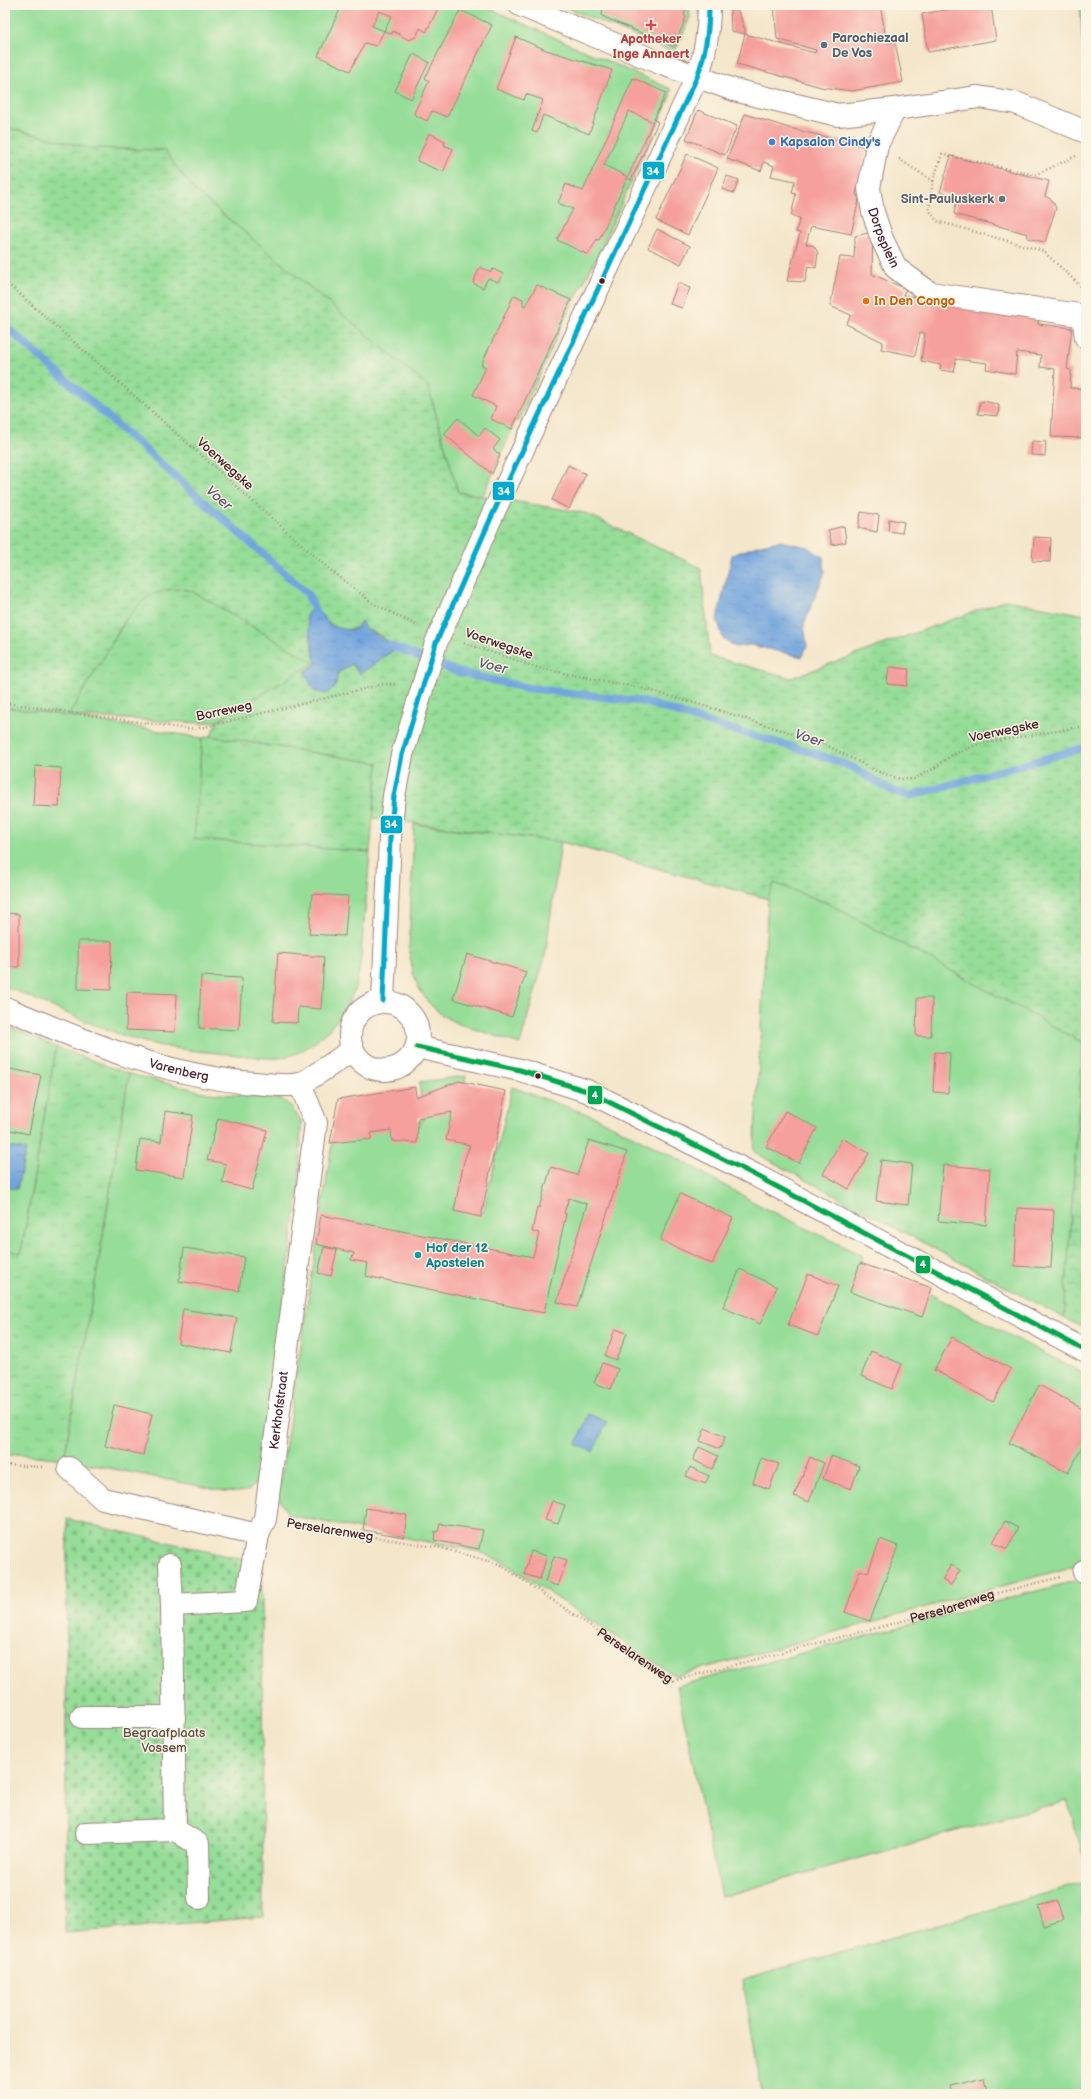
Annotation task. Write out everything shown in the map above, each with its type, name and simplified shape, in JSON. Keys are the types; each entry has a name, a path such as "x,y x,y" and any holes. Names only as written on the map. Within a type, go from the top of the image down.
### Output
{"street":[{"path":"520,5 697,77 734,90 838,115 895,109 978,97 1016,103 1086,132"},
{"path":"383,1001 390,838 394,796 402,755 423,680 438,638 697,77 706,46 709,26 709,5"},
{"name":"Dorpsplein","path":"895,109 877,145 869,188 873,212 882,239 896,268 930,293 1085,316"},
{"path":"1085,316 1086,338"},
{"path":"383,1001 395,1003 412,1015 417,1025 419,1036 417,1047 411,1057 402,1065 392,1069 380,1070 369,1066 359,1059 353,1050 350,1039 351,1027 355,1017 363,1009 373,1003 383,1001"},
{"name":"Varenberg","path":"5,1008 126,1057 168,1069 240,1082 300,1084"},
{"path":"417,1047 520,1070 587,1092 755,1175 1086,1351"},
{"path":"300,1084 353,1050"},
{"name":"Kerkhofstraat","path":"172,1604 246,1601 261,1527 316,1123 300,1084"},
{"path":"69,1468 103,1499 261,1527"},
{"path":"170,1565 172,1604 175,1830"},
{"path":"82,1717 174,1718"},
{"path":"86,1833 175,1830 198,1844 199,1898"}],"path":[{"path":"877,145 933,181"},
{"path":"1080,154 1034,175 942,154 933,181 930,210 937,221 1043,251 1086,291"},
{"name":"Voerwegske","path":"5,281 328,568 374,604 438,638 542,669 645,689 715,709 822,743 876,771 900,779 914,779 933,769 952,755 978,744 1086,726"},
{"name":"Borreweg","path":"5,703 188,729 205,727 384,684 423,680"},
{"path":"5,1465 69,1468"},
{"name":"Perselarenweg","path":"261,1527 441,1548 499,1564 672,1682 950,1609 990,1595 1085,1571"}],"green space":[{"path":"5,5 481,5 671,89 670,97 597,257 566,316 519,421 516,420 483,496 458,492 428,386 193,189 164,150 90,148 5,127"},
{"path":"561,5 689,5 690,17 675,53"},
{"path":"1080,5 1086,5 1086,88"},
{"path":"5,127 90,148 164,150 193,189 428,386 458,492 585,513 701,568 710,656 791,678 1006,600 1086,615 1086,1329 1064,1318 1083,1043 829,904 774,883 768,899 561,842 373,818 378,763 211,736 217,721 314,663 192,591 178,589 158,592 146,599 131,613 122,625 68,716 5,707","holes":["326,620 339,630 365,628 382,636 360,674 352,664 338,673 335,687 305,672 316,664"]},
{"path":"169,589 192,591 315,663 217,721 203,723 68,716 127,618 141,602 154,593"},
{"path":"5,707 202,738 194,839 370,852 361,957 354,992 339,1018 324,1034 308,1047 299,1052 289,1056 277,1058 264,1058 170,1047 148,1043 112,1032 5,986"},
{"path":"211,736 378,763 370,852 194,839 202,738"},
{"path":"414,824 561,842 545,956 520,1044 456,1023 442,1015 428,1002 418,987 413,973 409,951"},
{"path":"774,883 829,904 1083,1043 1064,1318 754,1152 768,899"},
{"path":"5,1025 56,1047 21,1253 5,1250"},
{"path":"56,1047 129,1074 97,1272 64,1459 19,1454 5,1456 5,1250 21,1253"},
{"path":"129,1074 208,1093 282,1099 293,1109 301,1121 299,1186 260,1476 253,1486 245,1491 224,1491 64,1459 97,1272"},
{"path":"466,1076 452,1138 472,1143 458,1208 483,1213 512,1087 595,1117 675,1157 759,1205 863,1256 851,1292 886,1304 930,1294 1086,1375 1086,1563 675,1676 501,1561 480,1552 288,1515 278,1496 333,1137 423,1121 419,1082"},
{"name":"Begraafplaats Vossem","path":"67,1519 262,1564 263,1917 65,1933"},
{"path":"1086,1578 1086,1865 1067,1800 721,1897 677,1686"},
{"path":"1086,1882 1086,2094 762,2094 743,1980"}],"water":[{"path":"779,541 808,547 823,557 825,572 804,624 807,646 802,657 751,645 735,647 723,638 717,619 732,555 757,546"},
{"path":"314,606 327,621 336,627 347,630 355,630 361,621 365,628 398,647 360,674 352,664 338,673 335,687 326,694 314,691 305,672 316,664 306,615"},
{"path":"7,1146 26,1150 17,1189 5,1187 5,1156"},
{"path":"589,1414 607,1422 593,1452 576,1444"}],"building":[{"path":"342,5 440,5 426,32 420,28 416,37 409,40 393,31 392,34 384,31 376,46 365,43 350,71 318,56","holes":["379,11 392,16 384,31 372,26"]},
{"path":"603,5 679,5 687,8 684,15 686,17 674,47 602,16"},
{"path":"774,5 880,5 887,43 895,42 903,82 852,91 821,87 737,64 745,34 815,53 816,50 777,39"},
{"path":"974,5 991,5 996,40 928,52 922,14"},
{"path":"730,8 737,8 745,34 731,31"},
{"path":"460,10 492,25 447,117 432,111 427,121 414,113 429,81 425,78"},
{"path":"516,37 546,50 612,70 589,134 543,115 537,133 532,131 543,100 526,94 524,100 496,89"},
{"path":"413,54 429,62 411,99 395,91"},
{"path":"633,78 666,93 654,120 658,122 631,180 627,178 599,240 597,239 588,255 557,240 573,209 558,203 566,184 583,191","holes":["629,111 653,122 628,177 604,165"]},
{"path":"698,110 737,126 725,155 686,139"},
{"path":"745,114 789,128 862,146 866,152 856,194 859,199 851,234 811,226 806,244 814,246 818,253 816,268 808,266 805,282 787,281 800,233 796,232 800,218 791,216 796,194 792,193 795,181 771,176 774,166 764,162 761,171 727,159"},
{"path":"429,133 445,141 444,145 453,149 443,172 417,161"},
{"path":"687,154 718,168 688,235 656,220"},
{"name":"Sint-Pauluskerk","path":"951,156 1049,181 1045,196 1052,200 1056,208 1045,242 1027,238 1028,234 954,214 956,204 953,201 954,196 940,192"},
{"path":"727,176 739,180 734,193 722,189"},
{"path":"657,229 690,246 681,264 648,248"},
{"path":"873,232 872,274 906,289 903,295 1039,319 1038,324 1072,328 1067,369 1071,370 1070,388 1086,389 1086,438 1051,437 1055,369 1040,367 1041,355 1017,352 1015,374 986,369 987,363 956,359 954,372 940,370 941,365 921,361 925,333 920,333 915,356 881,349 883,342 846,324 851,315 830,306 840,257 854,258 855,236"},
{"path":"480,267 491,272 493,269 503,274 498,282 488,278 483,288 473,283"},
{"path":"678,283 690,288 682,308 670,304"},
{"path":"537,285 571,300 512,429 491,419 496,406 473,395 486,367 481,365 514,295 523,299 523,305 525,306"},
{"path":"984,401 999,405 998,416 978,414 980,402"},
{"path":"458,418 479,436 485,428 500,440 493,449 500,455 492,474 444,434"},
{"path":"1032,441 1046,442 1045,456 1031,455"},
{"path":"568,465 586,474 569,509 552,500"},
{"path":"861,512 879,515 877,532 858,528"},
{"path":"889,519 904,522 902,533 888,531"},
{"path":"844,526 846,542 832,545 828,530"},
{"path":"1034,537 1051,538 1050,562 1032,561"},
{"path":"889,667 909,669 907,686 887,684"},
{"path":"35,766 61,768 59,807 33,806"},
{"path":"312,894 348,896 345,936 309,934"},
{"path":"5,913 19,914 19,967 5,967"},
{"path":"78,941 112,941 111,990 78,989"},
{"path":"278,953 324,957 321,1009 298,1007 297,1023 273,1022"},
{"path":"467,954 526,972 512,1017 453,999"},
{"path":"201,976 242,978 239,1030 199,1028"},
{"path":"127,992 177,994 175,1032 126,1030"},
{"path":"917,998 932,998 931,1036 916,1036"},
{"path":"935,1052 950,1053 948,1093 933,1092"},
{"path":"5,1068 41,1075 29,1134 5,1129"},
{"path":"459,1081 506,1091 481,1217 454,1211 464,1161 470,1145 446,1140 452,1112 418,1118 417,1143 392,1141 391,1130 371,1133 371,1139 330,1143 338,1099 415,1087 416,1097"},
{"path":"165,1111 193,1115 184,1177 136,1170 140,1139 161,1142"},
{"path":"785,1111 817,1128 799,1163 766,1147"},
{"path":"218,1118 267,1130 252,1190 222,1182 226,1164 207,1160"},
{"path":"842,1138 869,1153 849,1189 823,1174"},
{"path":"589,1140 627,1152 577,1307 557,1302 587,1204 569,1198 564,1213 566,1214 544,1313 366,1276 368,1263 351,1260 354,1253 316,1244 321,1215 533,1257 539,1233 532,1232 537,1207 539,1208 551,1167 577,1175"},
{"path":"881,1160 912,1164 908,1205 876,1201"},
{"path":"943,1165 990,1169 986,1225 938,1221"},
{"path":"680,1194 733,1218 712,1264 660,1240"},
{"path":"1017,1208 1054,1210 1051,1268 1015,1266"},
{"path":"324,1247 337,1250 331,1276 318,1273"},
{"path":"184,1248 244,1257 239,1291 179,1281"},
{"path":"860,1263 932,1288 922,1317 850,1292"},
{"path":"740,1269 777,1287 760,1324 723,1307"},
{"path":"808,1274 838,1286 818,1336 788,1325"},
{"path":"183,1309 237,1318 231,1353 178,1343"},
{"path":"615,1329 627,1333 616,1360 605,1356"},
{"path":"952,1337 1011,1369 993,1402 934,1370"},
{"path":"871,1351 902,1364 892,1389 861,1376"},
{"path":"602,1363 618,1369 611,1389 594,1383"},
{"path":"1039,1385 1086,1411 1086,1440 1068,1473 1009,1443"},
{"path":"114,1405 152,1414 143,1455 105,1446"},
{"path":"705,1428 725,1437 720,1449 700,1441"},
{"path":"699,1447 718,1456 712,1469 693,1460"},
{"path":"831,1456 859,1466 851,1489 823,1479"},
{"path":"810,1457 824,1463 809,1502 794,1496"},
{"path":"761,1458 779,1464 769,1489 753,1483"},
{"path":"690,1467 709,1476 705,1484 686,1476"},
{"path":"552,1501 565,1505 558,1524 545,1520"},
{"path":"366,1508 407,1515 404,1537 363,1530"},
{"path":"1005,1521 1018,1528 1007,1549 993,1542"},
{"path":"440,1524 483,1530 479,1549 434,1540 435,1531 438,1532"},
{"path":"880,1539 898,1546 870,1621 845,1612 860,1570 868,1573"},
{"path":"531,1551 547,1556 540,1579 524,1574"},
{"path":"554,1556 567,1560 558,1586 545,1582"},
{"path":"951,1565 960,1570 951,1585 942,1580"},
{"path":"1057,1900 1063,1920 1044,1926 1038,1906"},
{"path":"984,2078 987,2092 978,2094 952,2094 950,2086"}],"waterway":[{"name":"Voer","path":"5,326 307,593 317,615"},
{"name":"Voer","path":"389,645 458,672 528,688 645,702 713,724 817,754 852,767 891,790 910,796 1086,747"}],"transit line":[{"name":"34","path":"383,1001 390,838 394,796 402,755 436,643 490,520 697,77 703,59 709,5"},
{"name":"4","path":"417,1047 520,1070 587,1091 755,1175 1086,1351"}],"place":[{"name":"Apotheker Inge Annaert","path":"651,25"},
{"name":"Parochiezaal De Vos","path":"824,45"},
{"name":"Kapsalon Cindy's","path":"772,142"},
{"name":"Sint-Pauluskerk","path":"1002,199"},
{"name":"In Den Congo","path":"866,301"},
{"name":"Hof der 12 Apostelen","path":"418,1255"}]}
